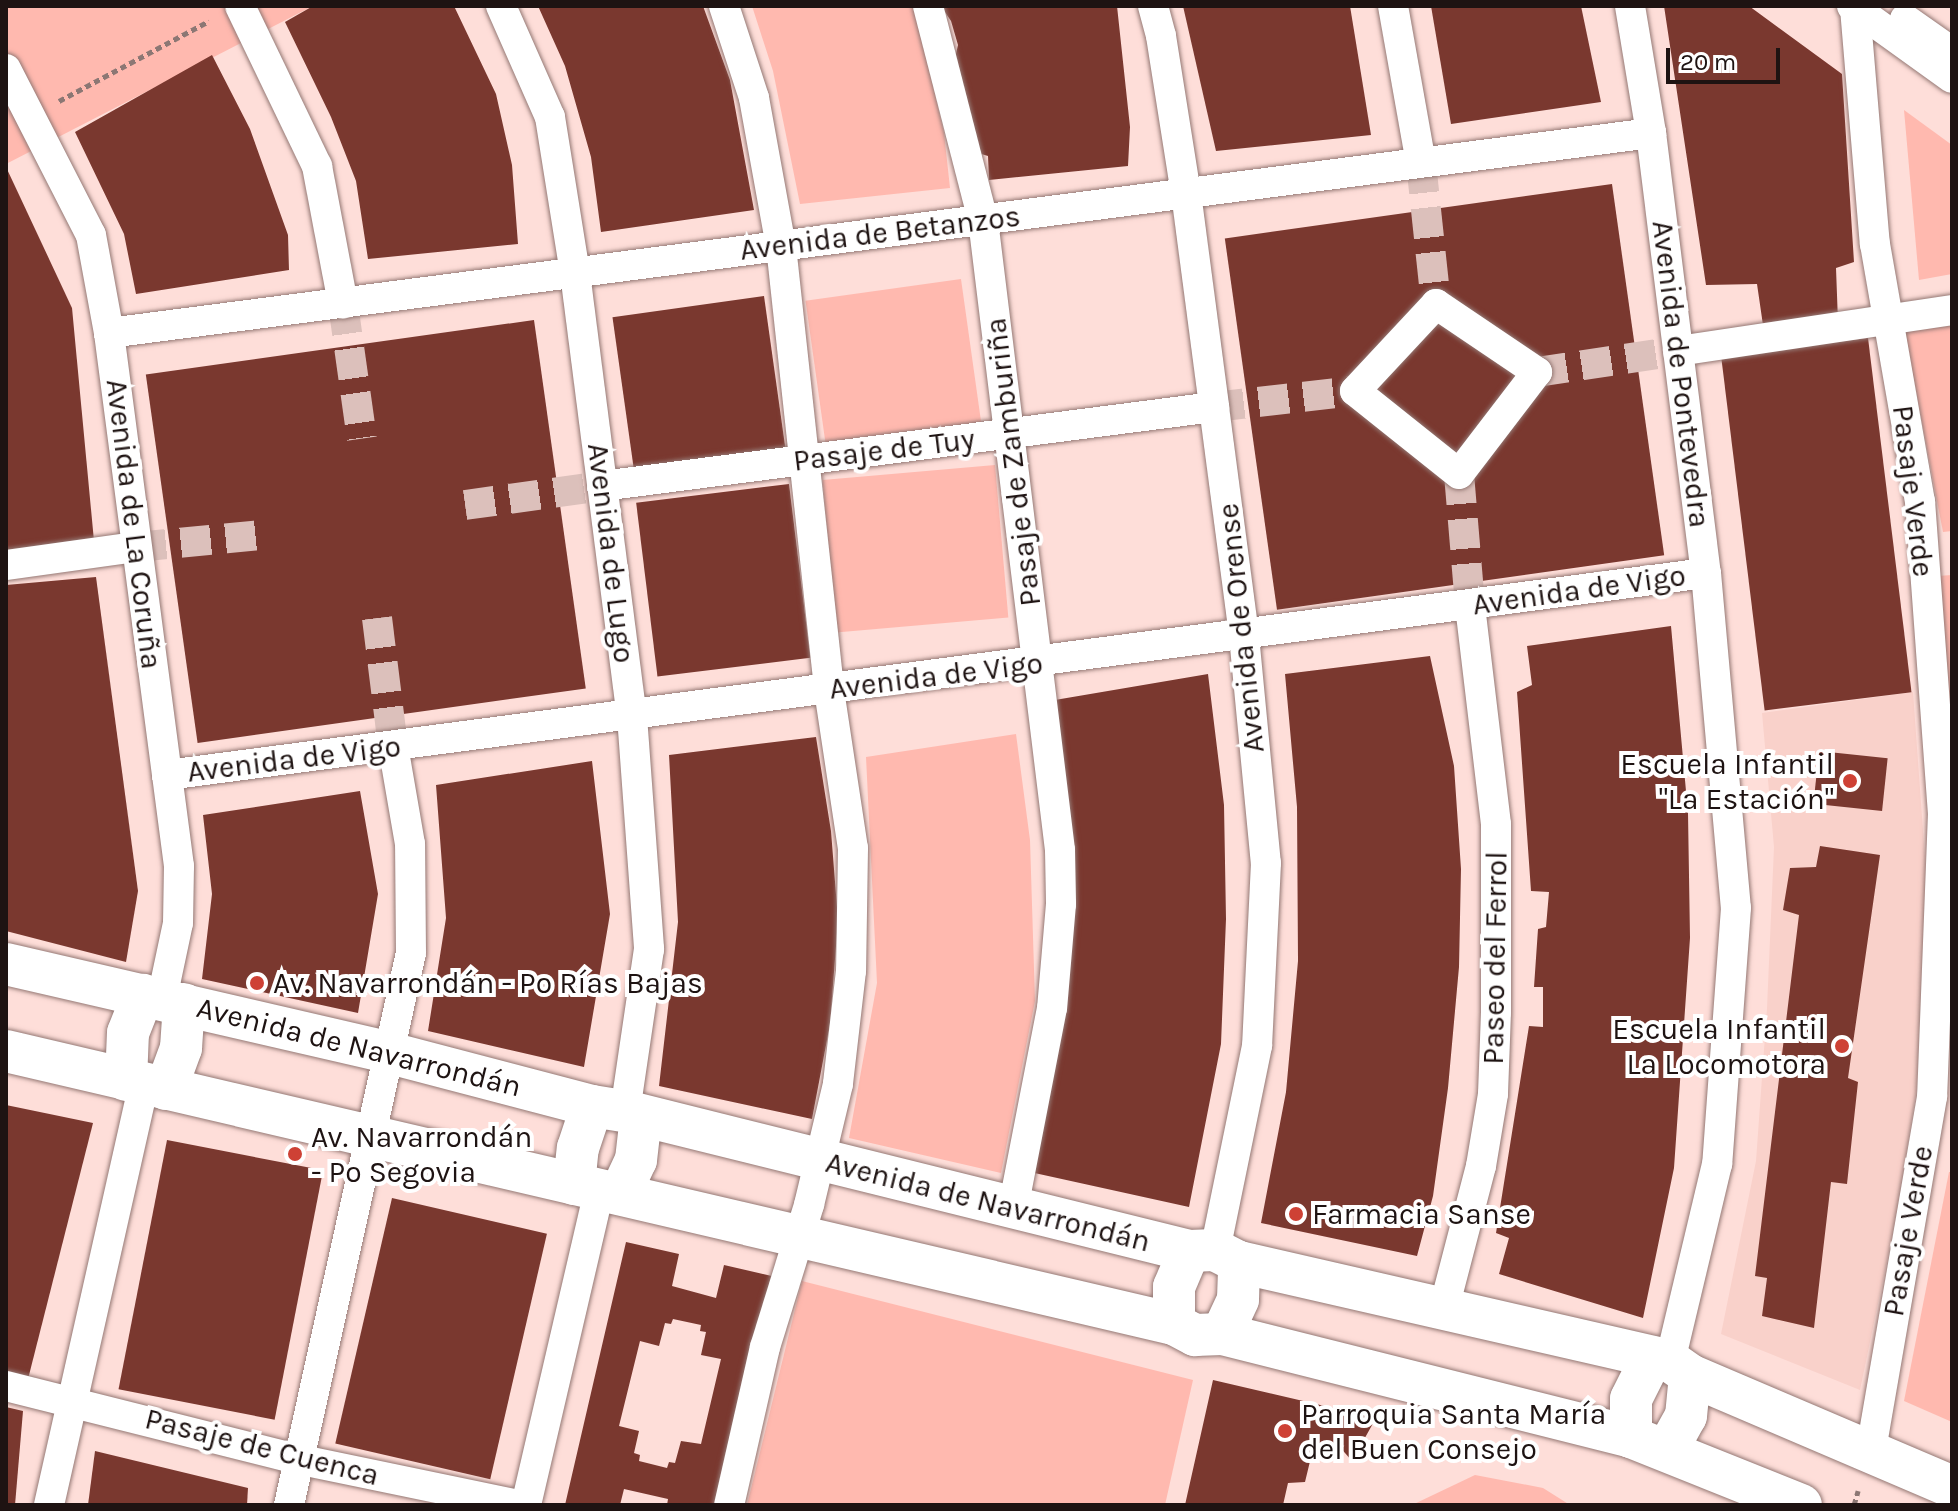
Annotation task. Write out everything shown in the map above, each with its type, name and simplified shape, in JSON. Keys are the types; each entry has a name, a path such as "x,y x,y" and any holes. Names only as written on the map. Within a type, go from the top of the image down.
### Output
{"street":[{"path":"240,6 317,166 343,304"},
{"name":"Avenida de Lugo","path":"501,6 550,117 575,273 632,716 649,949 619,1111"},
{"path":"724,6 754,98 781,246 829,690 853,848 852,941 838,1084 799,1239 765,1347 729,1505"},
{"name":"Pasaje de Zamburiña","path":"928,6 983,220 1060,850 1061,904 1052,1008 1013,1209"},
{"name":"Avenida de Orense","path":"1153,6 1161,36 1186,193 1244,636 1266,863 1257,1046 1214,1255"},
{"path":"1393,6 1421,163"},
{"name":"Avenida de Pontevedra","path":"1630,6 1651,133 1706,573 1736,908 1717,1164 1670,1365"},
{"path":"1887,6 1952,52"},
{"path":"1854,7 1952,78"},
{"name":"Pasaje Verde","path":"1854,7 1875,244 1920,501 1943,813 1932,1097 1871,1451"},
{"name":"Avenida de La Coruña","path":"6,69 91,235 109,333 179,866 178,923 163,999"},
{"name":"Avenida de Betanzos","path":"109,333 1651,133"},
{"path":"1436,304 1537,372 1459,474 1355,391 1436,304"},
{"path":"1678,351 1952,310"},
{"name":"Pasaje de Tuy","path":"602,486 1214,407"},
{"path":"6,565 136,547"},
{"name":"Avenida de Vigo","path":"167,775 1706,573"},
{"name":"Paseo del Ferrol","path":"1444,1308 1481,1166 1493,1094 1496,824 1470,605"},
{"path":"289,1505 411,953 410,844 393,746"},
{"name":"Avenida de Navarrondán","path":"6,964 390,1053 1013,1209 1444,1308 1670,1365 1952,1487"},
{"path":"49,1505 145,1085 181,1048 163,999"},
{"path":"6,1051 799,1239 1174,1324 1195,1335 1222,1334 1649,1443 1801,1505"},
{"path":"526,1505 598,1190 578,1148 619,1111 636,1160 598,1190"},
{"path":"1174,1324 1174,1287 1214,1255 1238,1299 1222,1334"},
{"path":"1670,1365 1686,1416 1649,1443 1631,1399 1670,1365"},
{"name":"Pasaje de Cuenca","path":"6,1386 72,1400 297,1459 519,1505"}],"path":[{"path":"30,116 211,21"}],"shaded area":[{"path":"6,6 313,6 6,164"},
{"path":"752,6 914,6 944,133 950,188 800,204 773,71"},
{"path":"1904,110 1952,145 1952,274 1919,280"},
{"path":"961,279 981,423 826,444 806,301"},
{"path":"1952,316 1952,531 1943,532 1902,318"},
{"path":"995,465 1008,617 836,632 823,480"},
{"path":"1952,575 1952,727 1937,576"},
{"name":"Escuela Infantil La Locomotora","path":"1913,692 1926,873 1917,1085 1898,1207 1860,1390 1721,1334 1756,1161 1767,1008 1774,847 1762,713"},
{"path":"1016,734 1030,840 1035,1001 1001,1173 849,1138 877,983 866,757"},
{"path":"1949,1172 1952,1172 1952,1422 1904,1401"},
{"path":"802,1281 1193,1380 1165,1505 747,1505"},
{"path":"1475,1475 1543,1488 1570,1505 1412,1505"}],"building":[{"path":"313,6 454,6 496,94 512,165 518,244 368,259 356,181 331,117 285,22"},
{"path":"538,6 703,6 730,80 754,210 601,232 591,157 565,66"},
{"path":"941,6 1117,6 1130,127 1128,166 989,180 988,156 978,153 955,58 958,45 951,21"},
{"path":"1183,6 1350,6 1371,135 1216,151"},
{"path":"1431,6 1581,6 1601,102 1451,124"},
{"path":"1664,6 1749,6 1842,74 1854,262 1836,268 1838,322 1764,332 1757,284 1706,285"},
{"path":"212,55 250,129 288,235 289,270 136,294 124,234 75,132"},
{"path":"6,167 72,308 94,541 6,553"},
{"path":"1612,184 1664,555 1277,610 1225,238"},
{"path":"764,296 786,452 634,474 612,317"},
{"path":"534,320 586,688 198,743 146,375"},
{"path":"1868,338 1912,692 1765,710 1721,356"},
{"path":"789,484 810,658 657,676 636,503"},
{"path":"96,577 138,891 126,962 6,931 6,585"},
{"path":"1671,626 1688,813 1690,938 1674,1168 1643,1318 1499,1274 1509,1238 1496,1233 1529,1026 1543,1027 1543,987 1534,987 1538,929 1546,927 1549,892 1531,891 1517,692 1532,685 1527,646"},
{"path":"1430,656 1454,766 1461,869 1459,967 1448,1088 1433,1196 1417,1256 1261,1223 1286,1092 1298,961 1297,807 1285,674"},
{"path":"1208,674 1224,805 1226,919 1221,1044 1189,1207 1030,1172 1068,910 1049,701"},
{"path":"816,737 831,831 838,920 830,1024 812,1119 659,1086 678,922 669,755"},
{"name":"Escuela Infantil \"La Estación\"","path":"1819,751 1888,758 1882,811 1813,804"},
{"path":"592,761 610,914 584,1067 428,1031 446,918 436,785"},
{"path":"360,791 378,894 358,1013 202,979 212,894 203,815"},
{"path":"1820,846 1880,855 1848,1078 1858,1082 1847,1184 1831,1182 1814,1328 1762,1316 1767,1278 1755,1276 1799,915 1783,910 1790,868 1816,867"},
{"path":"6,1105 93,1123 27,1383 6,1379"},
{"path":"167,1140 323,1170 275,1420 119,1389"},
{"path":"392,1198 547,1234 490,1479 335,1444"},
{"path":"626,1242 679,1254 672,1286 716,1298 724,1265 776,1277 723,1505 667,1505 668,1499 624,1489 620,1505 565,1505","holes":["673,1319 701,1325 700,1331 706,1332 701,1355 721,1359 701,1444 681,1441 675,1463 669,1462 667,1468 639,1461 640,1455 634,1453 639,1431 619,1426 640,1341 659,1346 665,1323 671,1324"]},
{"name":"Parroquia Santa María del Buen Consejo","path":"1213,1380 1376,1418 1352,1461 1338,1445 1331,1460 1312,1453 1305,1482 1288,1483 1283,1505 1185,1505"},
{"path":"6,1407 23,1411 15,1505 6,1505"},
{"path":"95,1451 248,1488 247,1505 88,1505"}],"tunnel":[{"path":"1421,163 1436,304"},
{"path":"343,304 362,439"},
{"path":"1537,372 1678,351"},
{"path":"1214,407 1355,391"},
{"path":"1459,474 1470,605"},
{"path":"465,505 602,486"},
{"path":"136,547 261,535"},
{"path":"377,618 393,746"}],"place":[{"name":"Escuela Infantil \"La Estación\"","path":"1850,781"},
{"name":"Av. Navarrondán - Pº Rías Bajas","path":"257,983"},
{"name":"Escuela Infantil La Locomotora","path":"1842,1046"},
{"name":"Av. Navarrondán - Pº Segovia","path":"295,1154"},
{"name":"Farmacia Sanse","path":"1296,1214"},
{"name":"Parroquia Santa María del Buen Consejo","path":"1285,1431"}]}
